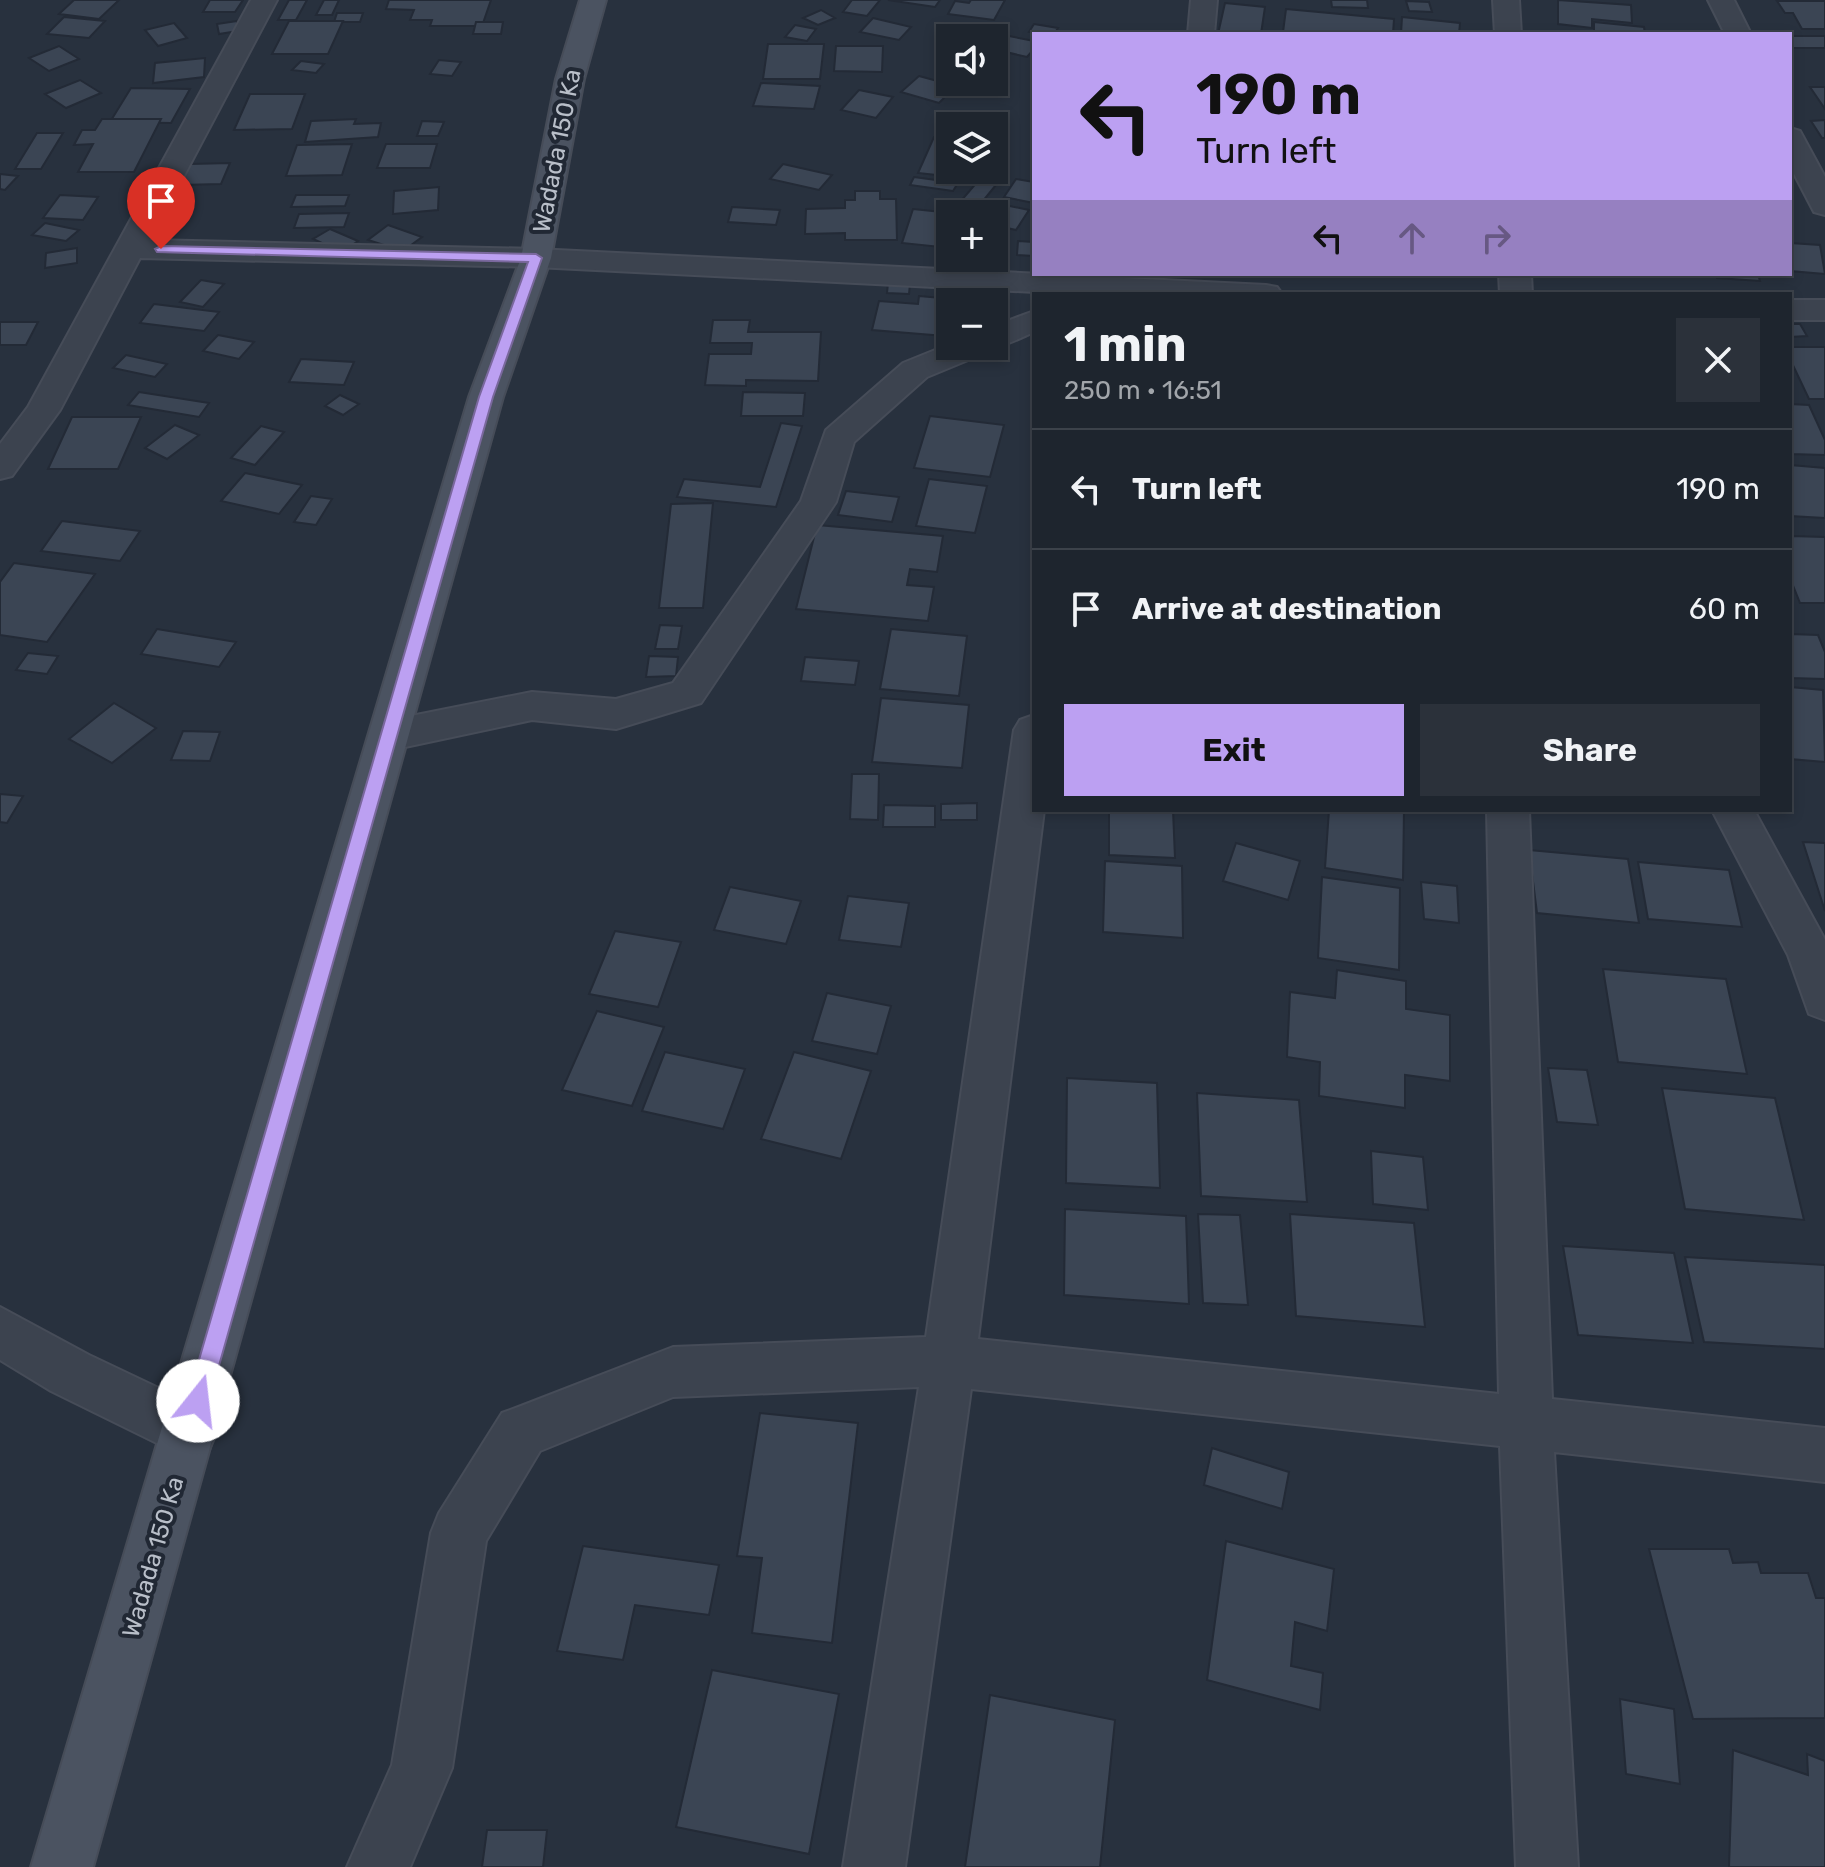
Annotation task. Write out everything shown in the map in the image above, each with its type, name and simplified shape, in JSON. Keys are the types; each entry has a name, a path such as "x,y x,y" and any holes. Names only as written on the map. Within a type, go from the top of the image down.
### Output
{"street":[{"path":"0,468 43,410 264,0"},
{"name":"Wadada 150 Ka","path":"62,1867 486,397 536,258 570,79 593,0"},
{"path":"1201,32 1204,0"},
{"path":"1506,0 1508,32"},
{"path":"1721,0 1737,32"},
{"path":"1792,141 1825,206"},
{"path":"130,249 536,258 1214,292"},
{"path":"1792,310 1825,310"},
{"path":"1008,331 1032,322"},
{"path":"391,735 532,706 616,714 687,693 818,502 838,438 915,370 939,360"},
{"path":"874,1867 949,1361 1032,745"},
{"path":"1508,812 1526,1422 1547,1867"},
{"path":"1734,812 1810,954 1825,1001"},
{"path":"0,1332 70,1373 190,1431"},
{"path":"378,1867 422,1768 459,1533 521,1432 673,1372 949,1361 1825,1455"}],"building":[{"path":"74,0 119,0 99,19 59,14"},
{"path":"210,0 243,0 235,12 203,12"},
{"path":"289,0 307,0 296,20 278,20"},
{"path":"324,0 339,0 332,15 316,15"},
{"path":"389,0 491,0 482,26 430,26 432,20 410,20 414,10 386,9"},
{"path":"852,0 880,0 867,16 843,12"},
{"path":"888,0 940,0 935,7"},
{"path":"971,0 1005,0 994,20 948,14 955,1 969,3"},
{"path":"1331,0 1367,0 1368,8 1332,7"},
{"path":"1558,0 1631,5 1632,23 1592,19 1592,28 1558,24"},
{"path":"1406,1 1429,2 1432,12 1409,11"},
{"path":"1777,1 1825,1 1825,29 1802,29 1793,13 1785,13"},
{"path":"1225,3 1265,7 1261,32 1218,32"},
{"path":"1286,9 1394,19 1393,32 1283,32"},
{"path":"821,10 835,18 818,25 803,18"},
{"path":"337,13 363,13 360,22 334,22"},
{"path":"64,17 105,21 89,38 47,34"},
{"path":"1402,17 1460,23 1459,32 1401,32"},
{"path":"873,18 911,27 899,40 860,32"},
{"path":"237,21 238,31 219,34 217,24"},
{"path":"289,21 343,21 328,54 272,54"},
{"path":"476,22 503,22 501,34 473,34"},
{"path":"1594,22 1644,27 1645,32 1594,32"},
{"path":"174,23 187,38 158,46 145,30"},
{"path":"1034,24 1058,28 1055,32 1029,32"},
{"path":"795,25 816,29 807,41 785,37"},
{"path":"1009,36 1032,41 1032,51 1027,57 1008,53"},
{"path":"1792,36 1825,36 1825,48 1792,48"},
{"path":"768,44 824,44 820,79 763,79"},
{"path":"59,46 79,59 49,71 29,58"},
{"path":"836,46 883,46 882,72 834,71"},
{"path":"205,58 204,77 153,83 155,63"},
{"path":"439,60 461,62 452,76 430,74"},
{"path":"301,61 324,64 316,73 292,70"},
{"path":"919,76 936,81 936,96 946,96 939,103 901,92"},
{"path":"80,80 101,93 66,108 45,94"},
{"path":"761,83 820,86 814,109 753,106"},
{"path":"1810,87 1825,87 1825,109"},
{"path":"131,88 190,89 171,123 110,122"},
{"path":"859,90 893,97 876,118 841,110"},
{"path":"250,94 305,94 292,129 234,130"},
{"path":"102,119 161,119 134,172 78,172 93,144 74,145 82,130 95,130"},
{"path":"356,119 354,124 381,123 378,137 305,142 311,121"},
{"path":"1825,120 1825,138 1822,138 1811,121"},
{"path":"422,121 444,122 438,136 417,136"},
{"path":"37,133 63,133 41,169 15,169"},
{"path":"934,137 936,137 936,175 918,173"},
{"path":"352,144 342,175 286,176 297,145"},
{"path":"386,144 437,144 430,168 377,168"},
{"path":"230,163 221,184 180,185 190,164"},
{"path":"783,164 832,175 819,190 770,179"},
{"path":"0,174 18,176 5,190 0,189"},
{"path":"914,177 936,180 936,184 957,184 953,191 910,185"},
{"path":"1016,179 1032,182 1032,203 1004,197"},
{"path":"975,184 996,185 984,200 962,200"},
{"path":"439,187 438,210 393,214 394,191"},
{"path":"855,191 880,191 880,199 896,199 897,240 845,240 845,233 805,234 806,209 845,208 845,200 855,200"},
{"path":"60,195 98,197 83,220 43,218"},
{"path":"296,195 349,195 345,206 291,207"},
{"path":"1008,206 1029,210 1016,230 1008,228"},
{"path":"732,207 780,210 776,225 728,222"},
{"path":"913,209 936,211 936,247 902,243"},
{"path":"349,213 344,227 294,228 299,214"},
{"path":"45,223 79,230 66,241 32,235"},
{"path":"388,225 422,237 403,251 368,240"},
{"path":"330,229 358,241 342,252 313,239"},
{"path":"1018,241 1032,242 1032,256 1017,255"},
{"path":"1792,243 1820,245 1825,274 1792,271"},
{"path":"77,248 77,263 45,268 46,253"},
{"path":"1759,276 1760,281 1717,278"},
{"path":"201,280 224,284 203,307 180,302"},
{"path":"888,283 910,284 909,294 887,293"},
{"path":"919,296 936,298 936,335 872,330 879,301 918,304"},
{"path":"154,304 219,312 204,331 140,323"},
{"path":"713,320 750,320 748,332 821,332 818,381 746,380 746,386 705,385 709,354 751,354 752,343 710,343"},
{"path":"0,322 38,322 26,345 0,345"},
{"path":"1792,324 1800,324 1807,336 1792,337"},
{"path":"218,335 254,342 239,359 203,351"},
{"path":"1792,347 1825,347 1825,399 1809,399 1792,363"},
{"path":"126,355 167,364 155,377 113,368"},
{"path":"301,359 354,362 344,385 289,382"},
{"path":"139,392 209,403 199,417 128,405"},
{"path":"743,392 805,393 803,416 741,416"},
{"path":"340,395 359,404 343,415 325,406"},
{"path":"1792,404 1809,405 1825,440 1825,455 1792,454"},
{"path":"930,416 1004,425 990,477 914,468"},
{"path":"72,417 141,417 118,469 48,469"},
{"path":"781,423 802,426 776,507 677,497 684,479 760,487"},
{"path":"175,425 199,435 167,459 145,448"},
{"path":"261,426 284,432 255,465 231,458"},
{"path":"1792,465 1825,468 1825,518 1792,516"},
{"path":"245,473 302,485 279,514 221,501"},
{"path":"929,479 987,486 975,533 916,526"},
{"path":"846,491 899,497 892,522 838,515"},
{"path":"311,496 332,499 316,525 294,522"},
{"path":"713,503 703,608 659,608 671,504"},
{"path":"62,521 140,531 120,561 41,551"},
{"path":"817,525 943,536 937,572 910,569 907,585 934,587 928,621 796,609"},
{"path":"1792,536 1825,537 1825,603 1800,603 1792,583"},
{"path":"14,563 95,574 47,642 0,635 0,582"},
{"path":"660,625 682,626 678,649 655,649"},
{"path":"157,629 236,642 219,667 141,654"},
{"path":"891,629 967,636 959,696 880,689"},
{"path":"1792,634 1818,635 1825,652 1825,679 1792,678"},
{"path":"28,653 58,656 47,674 16,670"},
{"path":"649,656 678,657 676,676 646,677"},
{"path":"805,657 859,661 855,685 801,681"},
{"path":"1792,687 1823,690 1825,762 1792,759"},
{"path":"881,698 969,705 962,768 872,762"},
{"path":"114,703 156,728 112,763 69,739"},
{"path":"183,731 220,732 210,761 171,760"},
{"path":"852,774 879,774 878,820 850,819"},
{"path":"0,794 23,796 7,823 0,822"},
{"path":"977,803 977,820 941,820 941,804"},
{"path":"884,805 935,806 935,827 883,827"},
{"path":"1109,812 1173,812 1175,858 1109,855"},
{"path":"1329,812 1404,812 1403,880 1325,868"},
{"path":"1803,842 1825,843 1825,911"},
{"path":"1236,843 1300,861 1288,900 1223,881"},
{"path":"1529,850 1628,859 1639,923 1537,913"},
{"path":"1105,861 1182,866 1183,938 1103,932"},
{"path":"1638,862 1729,870 1742,927 1648,919"},
{"path":"1322,877 1400,888 1399,970 1318,958"},
{"path":"1421,882 1457,886 1459,923 1424,919"},
{"path":"730,887 801,901 786,944 714,930"},
{"path":"848,896 909,903 901,947 839,940"},
{"path":"615,931 681,942 658,1007 589,994"},
{"path":"1603,969 1726,979 1747,1074 1618,1062"},
{"path":"1337,970 1406,981 1406,1009 1450,1015 1450,1081 1405,1075 1405,1108 1319,1096 1320,1062 1287,1057 1290,992 1335,998"},
{"path":"827,993 891,1006 877,1054 812,1041"},
{"path":"597,1011 664,1027 632,1106 562,1090"},
{"path":"665,1052 745,1069 723,1129 642,1111"},
{"path":"794,1052 871,1071 841,1159 761,1139"},
{"path":"1548,1068 1587,1070 1598,1125 1557,1122"},
{"path":"1067,1078 1157,1083 1160,1188 1066,1183"},
{"path":"1662,1088 1775,1098 1804,1220 1685,1209"},
{"path":"1197,1093 1299,1100 1307,1202 1201,1196"},
{"path":"1371,1151 1423,1157 1428,1210 1373,1204"},
{"path":"1065,1209 1186,1216 1189,1304 1064,1295"},
{"path":"1198,1214 1240,1215 1248,1305 1203,1303"},
{"path":"1290,1214 1414,1223 1425,1327 1296,1316"},
{"path":"1563,1246 1674,1253 1693,1343 1578,1335"},
{"path":"1685,1257 1825,1265 1825,1349 1704,1342"},
{"path":"760,1413 858,1423 832,1643 752,1633 762,1558 737,1556"},
{"path":"1212,1448 1289,1472 1282,1509 1204,1485"},
{"path":"1226,1541 1334,1569 1327,1631 1295,1622 1291,1666 1323,1673 1320,1710 1207,1680"},
{"path":"583,1546 719,1565 709,1615 635,1605 623,1660 557,1651"},
{"path":"1649,1549 1729,1549 1733,1563 1758,1562 1761,1573 1808,1573 1816,1598 1825,1598 1825,1718 1693,1719"},
{"path":"712,1670 839,1694 809,1854 676,1827"},
{"path":"990,1695 1115,1720 1100,1867 965,1867"},
{"path":"1620,1699 1674,1709 1680,1784 1626,1774"},
{"path":"1733,1750 1808,1775 1807,1754 1825,1761 1825,1867 1729,1867"},
{"path":"487,1830 547,1830 543,1867 482,1867"}],"route":[{"path":"161,249 536,258 486,397 198,1401"}]}
